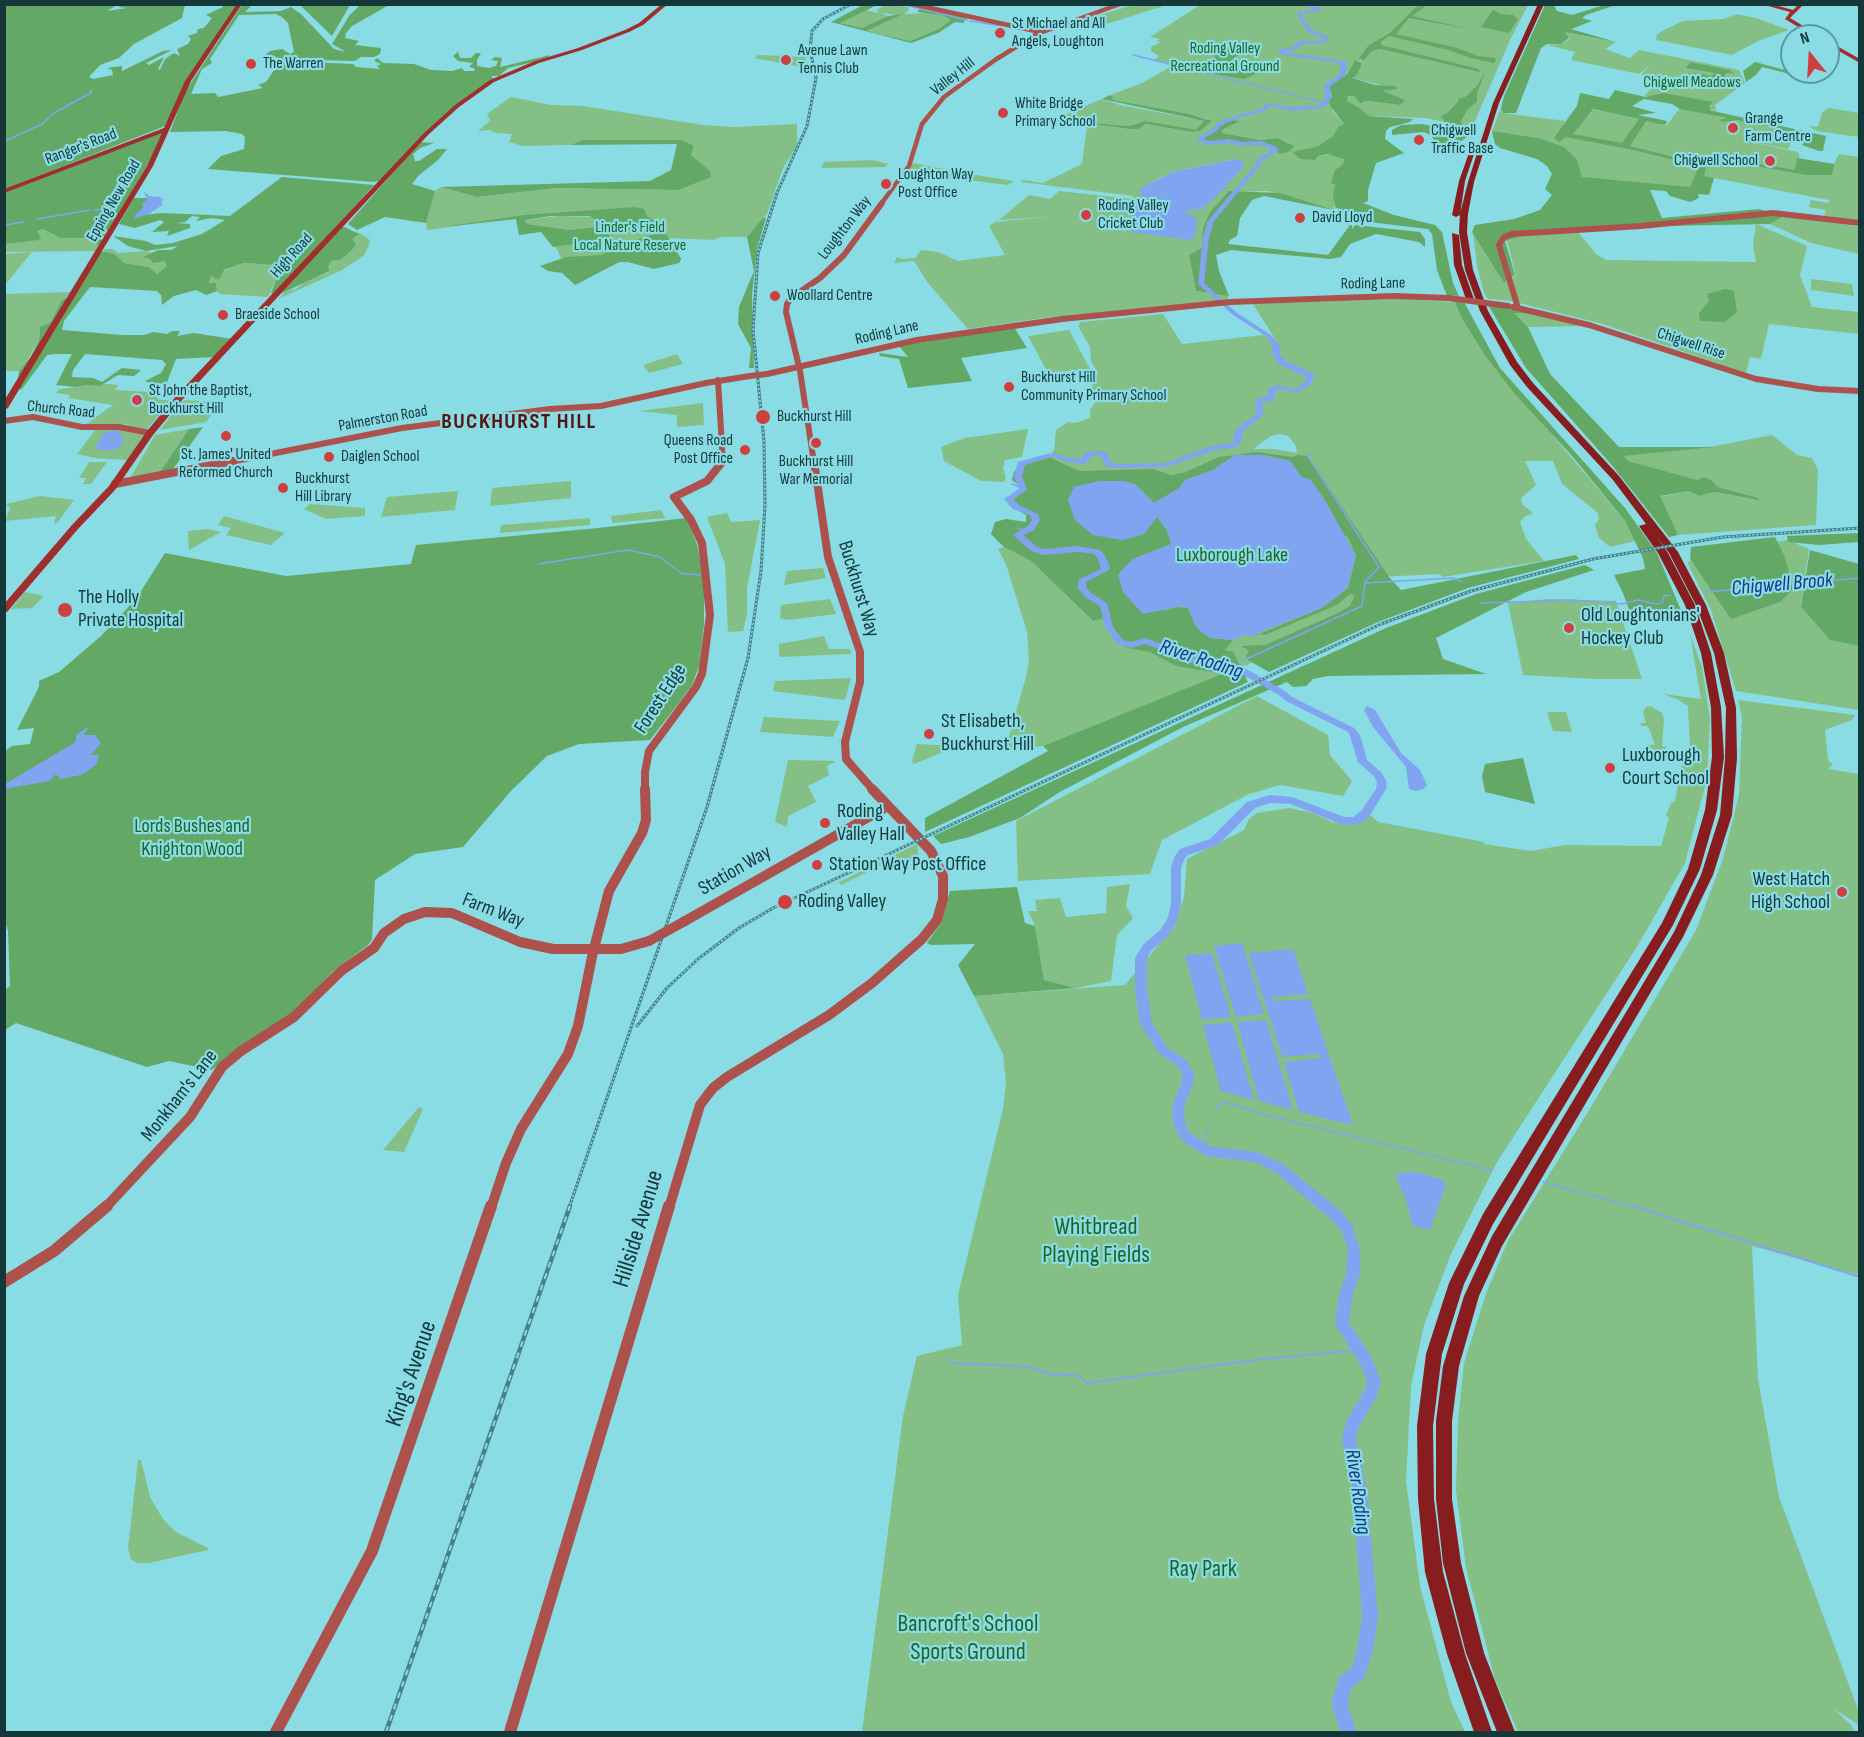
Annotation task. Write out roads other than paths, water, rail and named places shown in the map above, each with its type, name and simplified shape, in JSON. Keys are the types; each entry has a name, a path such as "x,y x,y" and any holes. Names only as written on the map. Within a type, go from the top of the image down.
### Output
{"highway":[{"path":"1484,1732 1456,1654 1434,1572 1426,1499 1425,1426 1434,1354 1457,1283 1488,1219 1671,916 1696,859 1711,810 1718,757 1716,707 1706,653 1690,605 1663,553 1607,479 1521,386 1504,364 1474,309 1458,264 1455,230 1462,181 1508,56 1534,4"},
{"path":"1506,1732 1475,1653 1452,1563 1444,1499 1444,1421 1451,1366 1472,1296 1497,1241 1679,934 1702,885 1726,815 1731,758 1731,708 1719,653 1701,605 1673,552 1616,478 1530,385 1513,363 1487,318 1469,270 1463,232 1470,182 1496,103 1541,4"}],"main road":[{"name":"Epping New Road","path":"4,408 150,166 188,81 240,4"},
{"name":"High Road","path":"4,610 115,484 150,434 410,148 457,106 498,78 627,31 641,24 666,4"},
{"path":"1763,4 1792,11"},
{"path":"1795,24 1787,18 1802,4"},
{"path":"1840,50 1860,62"},
{"name":"Ranger's Road","path":"4,191 167,129"}],"street":[{"path":"912,4 1040,32"},
{"name":"Valley Hill","path":"909,164 922,124 938,103 983,68 1040,32 1120,4"},
{"name":"Loughton Way","path":"799,367 787,304 791,298 820,278 844,255 909,164"},
{"path":"1518,308 1499,245 1504,237 1512,234 1641,226 1773,213 1860,223"},
{"name":"Roding Lane","path":"799,367 917,340 1074,318 1230,302 1392,296 1449,298 1518,308"},
{"name":"Chigwell Rise","path":"1518,308 1589,325 1756,379 1818,389 1860,391"},
{"name":"Palmerston Road","path":"115,484 402,428 541,410 601,406 718,380 799,367"},
{"name":"Buckhurst Way","path":"799,367 830,568 855,634 861,658 860,682 845,742 845,756 849,765 927,845"},
{"name":"Forest Edge","path":"578,1026 609,891 642,833 646,820 645,772 649,751 696,687 705,660 710,615 702,543 691,520 674,497 707,481 723,463 718,380"},
{"name":"Church Road","path":"4,421 33,417 82,427 118,427 150,434"},
{"name":"Station Way","path":"594,949 621,949 649,940 888,806"},
{"name":"Hillside Avenue","path":"510,1732 695,1115 705,1097 727,1077 849,1002 922,939 937,920 943,899 943,876 939,864 927,845"},
{"name":"Farm Way","path":"384,933 404,919 434,912 452,914 471,920 520,942 553,949 594,949"},
{"name":"Monkham's Lane","path":"4,1282 54,1251 116,1199 190,1117 222,1067 241,1051 294,1017 340,971 374,948 384,933"},
{"name":"King's Avenue","path":"276,1732 372,1551 506,1163 521,1129 568,1054 578,1026"}],"water":[{"path":"1236,159 1242,161 1244,166 1222,191 1202,209 1184,211 1197,218 1195,236 1189,240 1132,232 1132,214 1137,211 1134,207 1137,204 1158,200 1154,196 1144,198 1141,196 1140,188 1173,172"},
{"path":"144,191 149,196 160,197 164,200 161,202 163,205 152,213 136,218 134,216 144,207 142,204 148,198"},
{"path":"118,430 124,439 120,447 114,450 99,450 96,446 105,432"},
{"name":"Luxborough Lake","path":"1235,455 1263,455 1290,461 1301,477 1310,479 1323,497 1356,556 1347,588 1322,608 1260,632 1257,636 1244,635 1233,640 1210,638 1201,632 1195,625 1188,608 1183,606 1143,614 1123,592 1118,575 1133,559 1171,544 1167,530 1157,517 1144,534 1122,540 1093,535 1075,520 1068,500 1074,487 1099,481 1124,481 1135,484 1154,503 1179,488 1185,480 1213,470"},
{"path":"1367,706 1375,710 1401,753 1420,770 1427,785 1424,789 1416,791 1409,789 1406,767 1373,727 1364,710"},
{"path":"89,726 84,735 95,735 101,743 91,755 99,755 96,765 81,775 60,779 56,774 49,781 5,789 5,784 76,742 76,735"},
{"path":"1242,943 1264,1014 1236,1017 1214,946"},
{"path":"1293,949 1308,994 1272,997 1273,1001 1310,999 1353,1125 1299,1112 1284,1062 1321,1058 1319,1054 1282,1057 1249,953"},
{"path":"1212,953 1231,1017 1202,1020 1185,955"},
{"path":"1266,1020 1293,1110 1259,1101 1237,1022"},
{"path":"1232,1022 1254,1100 1221,1091 1203,1025"},
{"path":"1414,1172 1436,1179 1440,1178 1446,1185 1430,1230 1413,1226 1406,1199 1396,1177 1399,1173"}],"waterway":[{"path":"901,4 967,20"},
{"name":"River Roding","path":"1300,4 1316,7 1319,10 1300,13 1300,17 1310,31 1327,37 1321,43 1302,42 1294,48 1280,50 1282,53 1342,62 1345,64 1343,75 1327,85 1328,96 1326,103 1321,107 1292,109 1269,104 1263,110 1219,124 1216,129 1200,138 1208,143 1228,141 1241,144 1261,143 1275,148 1276,151 1260,159 1258,165 1211,221 1206,237 1201,284 1235,314 1269,336 1276,345 1276,355 1283,363 1311,376 1306,385 1297,391 1276,387 1272,390 1271,398 1258,403 1260,410 1258,416 1241,429 1238,433 1238,441 1233,445 1214,448 1166,465 1114,466 1109,464 1102,453 1089,454 1083,462 1055,455 1047,456 1021,464 1018,476 1023,490 1008,499 1016,507 1034,514 1036,520 1031,528 1017,535 1034,549 1043,552 1078,549 1097,552 1101,556 1105,570 1082,581 1082,588 1088,595 1104,605 1109,627 1120,642 1131,645 1145,641 1190,660 1238,668 1289,699 1351,730 1355,735 1363,762 1378,774 1382,782 1381,789 1365,814 1355,821 1343,821 1292,801 1270,799 1251,805 1214,842 1184,852 1176,867 1176,905 1172,921 1164,933 1147,948 1141,958 1141,990 1146,1024 1163,1050 1183,1064 1188,1073 1188,1082 1179,1103 1178,1114 1180,1126 1186,1137 1206,1151 1257,1157 1279,1168 1337,1216 1347,1229 1354,1249 1353,1274 1346,1294 1342,1324 1367,1363 1374,1381 1372,1391 1351,1427 1349,1440 1360,1492 1370,1617 1365,1651 1358,1673 1346,1682 1340,1698 1341,1710 1349,1732"},
{"path":"970,21 1002,26"},
{"path":"1133,55 1326,103"},
{"path":"7,140 42,124 54,113 92,92 90,90"},
{"path":"95,210 108,209"},
{"path":"37,219 91,210"},
{"path":"4,225 24,222"},
{"path":"1310,455 1307,455 1379,567 1365,582"},
{"name":"River Roding","path":"1012,484 1023,488"},
{"name":"River Roding","path":"1018,528 1026,531"},
{"path":"538,564 628,550 660,557 681,573 701,575"},
{"name":"Chigwell Brook","path":"1238,668 1242,661 1362,606 1365,583 1453,578 1462,582"},
{"name":"Chigwell Brook","path":"1705,592 1860,578"},
{"name":"Chigwell Brook","path":"1481,603 1571,600 1622,604 1638,600 1656,604 1662,603 1664,596 1670,595"},
{"path":"1217,1109 1222,1103 1231,1104 1261,1114 1492,1170"},
{"path":"1209,1125 1205,1136 1209,1151"},
{"path":"1543,1182 1638,1208"},
{"path":"1633,1206 1860,1277"},
{"path":"947,1359 954,1363 1031,1367 1048,1374 1079,1376 1087,1383 1255,1360 1357,1350"}],"railway":[{"path":"569,1208 707,807 748,658 761,571 765,505 764,441 753,330 758,253 777,193 807,126 816,78 810,49 812,31 823,19 851,4"},
{"path":"637,1026 667,988 698,959 739,928 773,908 1381,624 1471,591 1593,559 1723,537 1860,528"},
{"path":"386,1732 570,1206"}],"place":[{"name":"St Michael and All Angels, Loughton","path":"1000,33"},
{"name":"Avenue Lawn Tennis Club","path":"786,60"},
{"name":"The Warren","path":"251,64"},
{"name":"White Bridge Primary School","path":"1003,113"},
{"name":"Grange Farm Centre","path":"1733,128"},
{"name":"Chigwell Traffic Base","path":"1419,140"},
{"name":"Chigwell School","path":"1770,161"},
{"name":"Loughton Way Post Office","path":"886,184"},
{"name":"Roding Valley Cricket Club","path":"1086,215"},
{"name":"David Lloyd","path":"1300,218"},
{"name":"Woollard Centre","path":"775,296"},
{"name":"Braeside School","path":"223,315"},
{"name":"Buckhurst Hill Community Primary School","path":"1009,387"},
{"name":"St John the Baptist, Buckhurst Hill","path":"137,400"},
{"name":"Buckhurst Hill","path":"763,417"},
{"name":"St. James' United Reformed Church","path":"226,436"},
{"name":"Buckhurst Hill War Memorial","path":"816,443"},
{"name":"Queens Road Post Office","path":"745,450"},
{"name":"Daiglen School","path":"329,457"},
{"name":"Buckhurst Hill Library","path":"283,488"},
{"name":"The Holly Private Hospital","path":"65,610"},
{"name":"Old Loughtonians' Hockey Club","path":"1569,628"},
{"name":"St Elisabeth, Buckhurst Hill","path":"929,734"},
{"name":"Luxborough Court School","path":"1610,768"},
{"name":"Roding Valley Hall","path":"825,823"},
{"name":"Station Way Post Office","path":"817,865"},
{"name":"West Hatch High School","path":"1842,892"},
{"name":"Roding Valley","path":"785,902"}],"district":[{"name":"BUCKHURST HILL","path":"519,422"}],"park label":[{"name":"Roding Valley Recreational Ground","path":"1225,58"},
{"name":"Chigwell Meadows","path":"1692,83"},
{"name":"Linder's Field Local Nature Reserve","path":"630,237"},
{"name":"Lords Bushes and Knighton Wood","path":"192,838"},
{"name":"Whitbread Playing Fields","path":"1096,1242"},
{"name":"Ray Park","path":"1203,1570"},
{"name":"Bancroft's School Sports Ground","path":"968,1639"}]}
